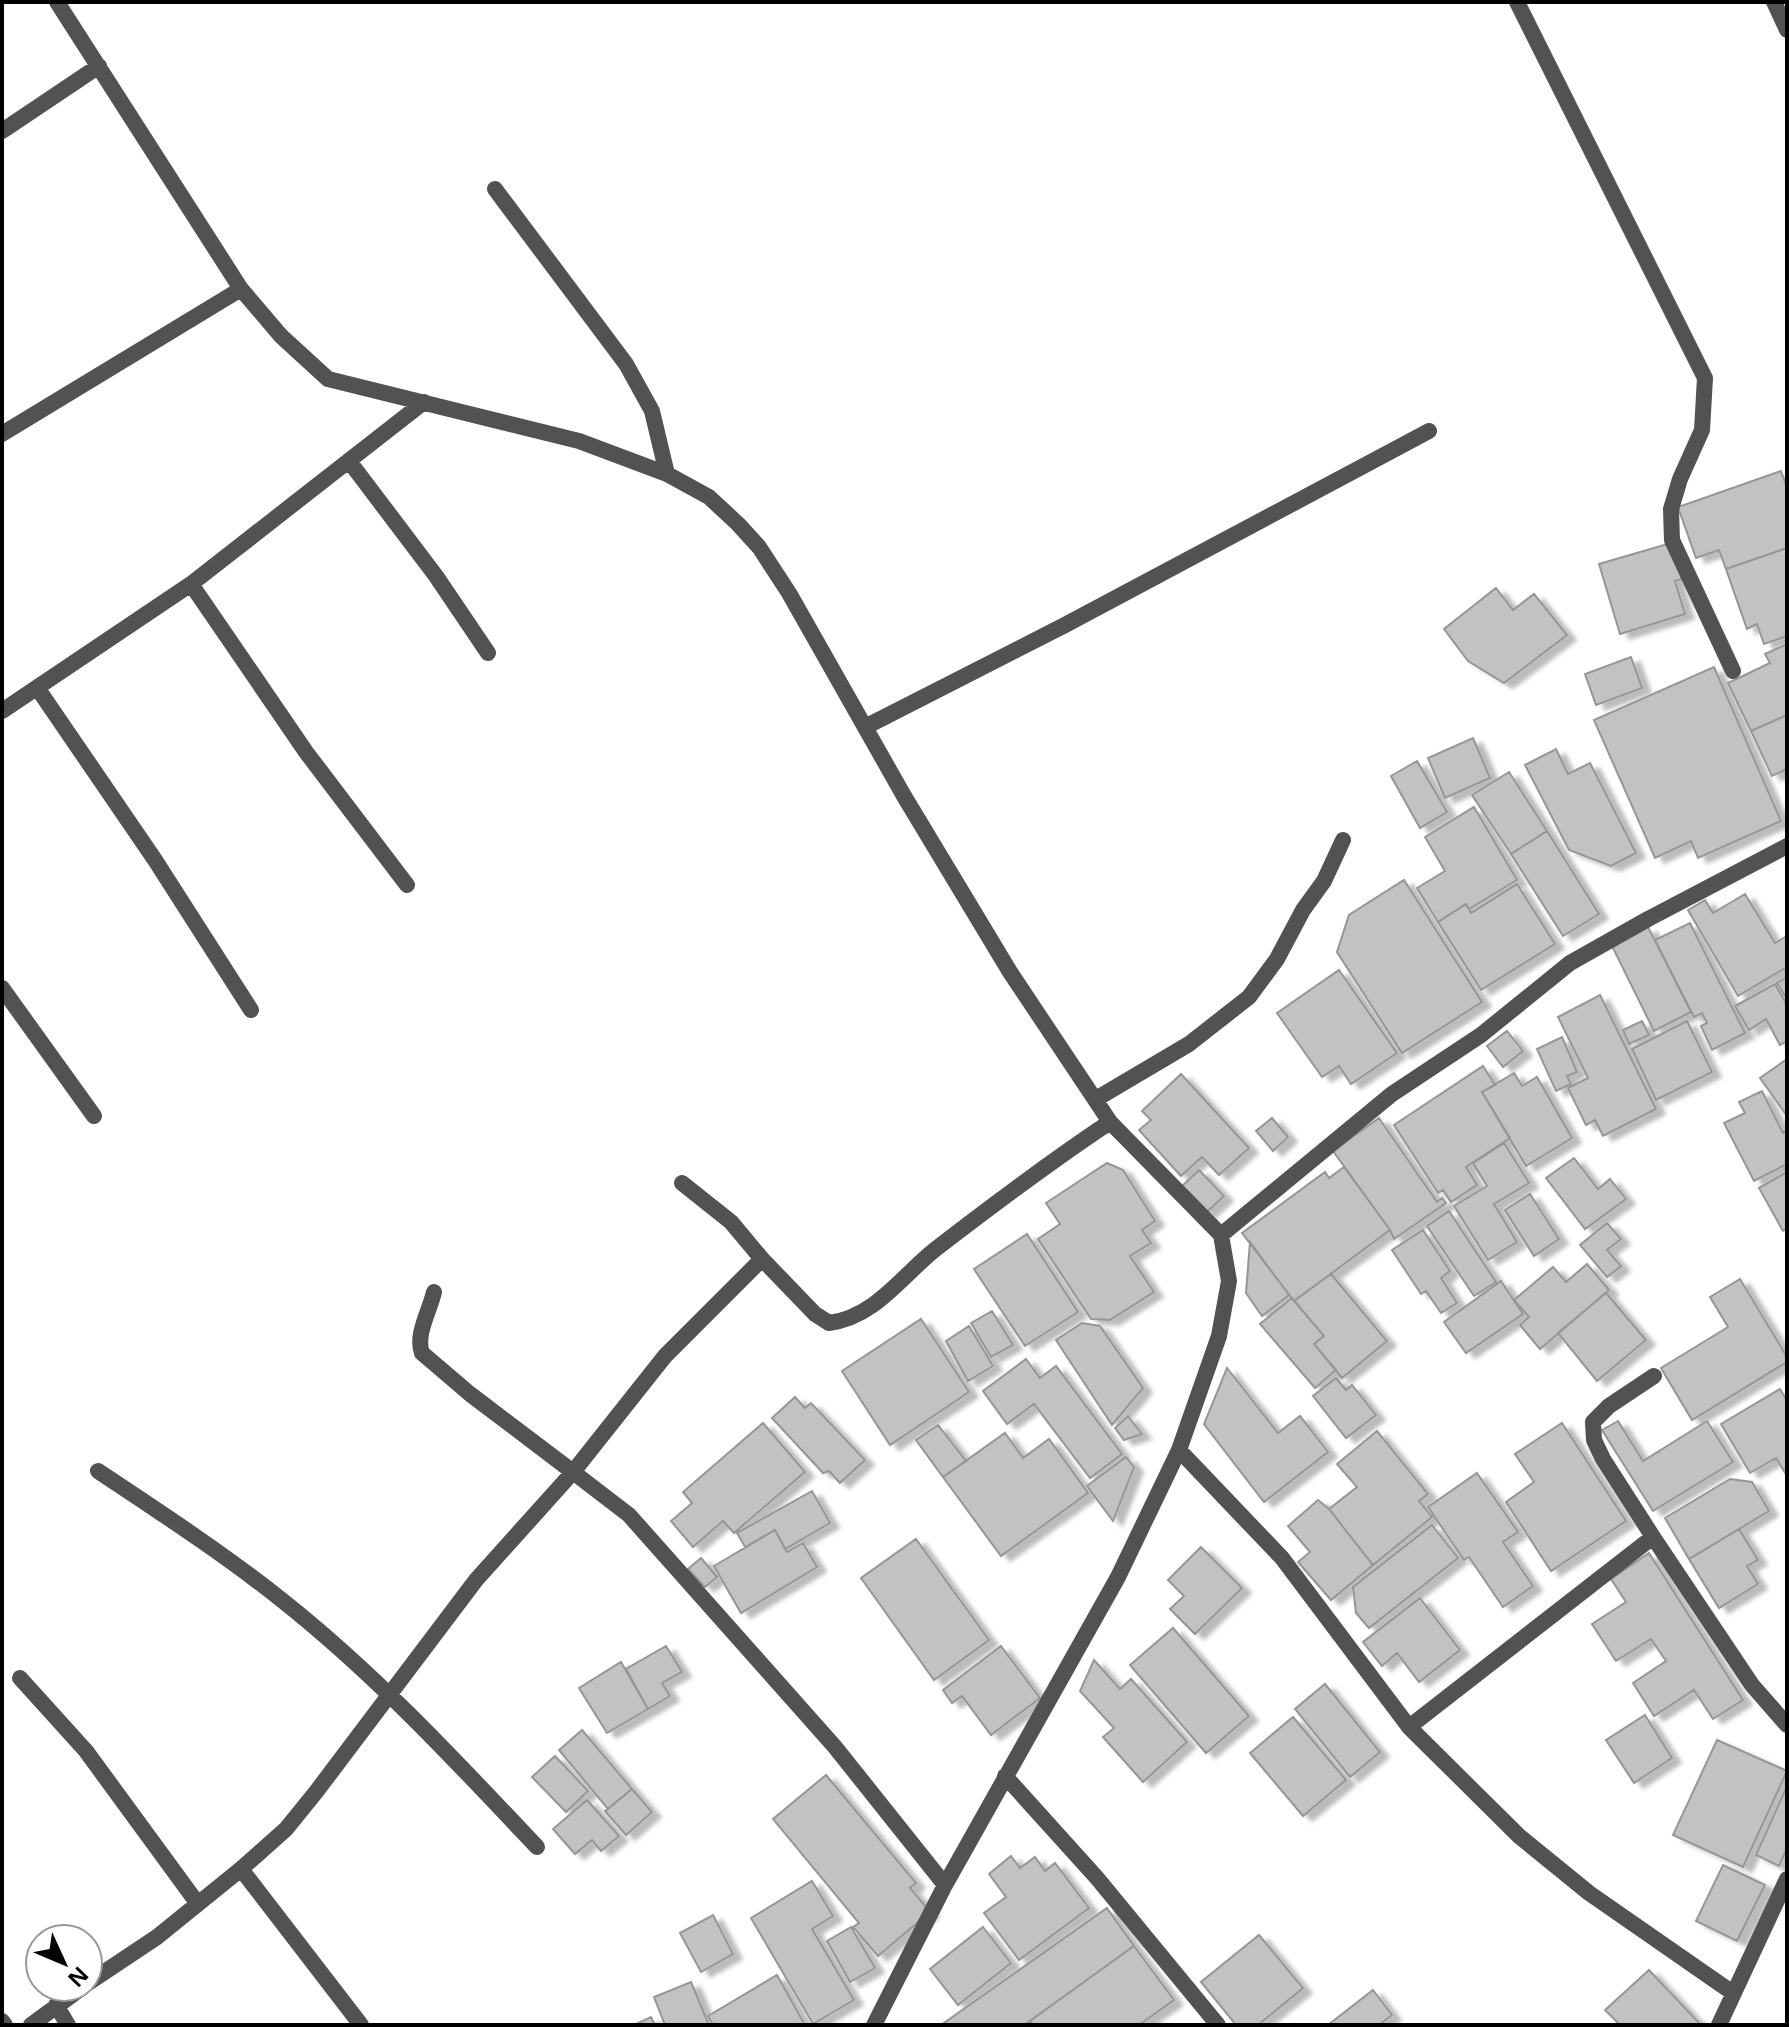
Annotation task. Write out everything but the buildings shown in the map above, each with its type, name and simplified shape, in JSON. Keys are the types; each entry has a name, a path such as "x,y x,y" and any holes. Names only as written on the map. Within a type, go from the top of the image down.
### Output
{"street":[{"path":"57,2 241,289 281,336 328,379 579,441 667,474 709,497 759,547 789,593 1010,972 1110,1122 1221,1235 1229,1281 1219,1336 1179,1450 1118,1577 945,1885 874,2025"},
{"path":"1517,2 1705,378 1702,430 1680,479 1671,509 1672,540 1733,671"},
{"path":"1774,2 1787,30"},
{"path":"2,131 99,66"},
{"path":"495,189 626,364 652,411 667,474"},
{"path":"2,434 241,289"},
{"path":"2,711 191,584 424,402"},
{"path":"865,727 1065,625 1429,431"},
{"path":"349,461 436,576 488,653"},
{"path":"191,584 306,752 407,885"},
{"path":"38,689 155,860 251,1010"},
{"path":"1096,1099 1189,1044 1249,997 1277,959 1303,910 1324,881 1343,840"},
{"path":"1221,1235 1392,1094 1481,1035 1570,963 1787,846"},
{"path":"2,988 94,1116"},
{"path":"682,1183 731,1222 815,1314 829,1323 845,1321 868,1309 930,1253 1042,1167 1110,1122"},
{"path":"104,1972 157,1937 286,1829 476,1580 573,1472 665,1356 762,1259"},
{"path":"434,1292 421,1335 422,1353 470,1394 629,1515 835,1747 945,1885"},
{"path":"1654,1376 1609,1406 1593,1422 1594,1440 1653,1537 1752,1685 1787,1725"},
{"path":"1179,1450 1282,1558 1409,1727 1519,1836 1577,1884 1733,1993"},
{"path":"98,1471 215,1550 285,1602 390,1695 537,1847"},
{"path":"1409,1727 1653,1537"},
{"path":"20,1678 86,1751 198,1904"},
{"path":"1005,1776 1097,1878 1218,2025"},
{"path":"241,1869 361,2025"},
{"path":"1719,2025 1787,1879"},
{"path":"31,2025 59,2003"},
{"path":"56,2005 68,2025"}]}
